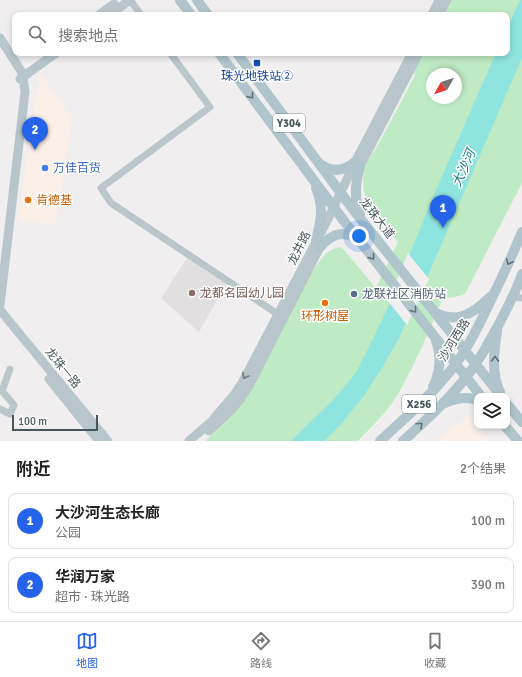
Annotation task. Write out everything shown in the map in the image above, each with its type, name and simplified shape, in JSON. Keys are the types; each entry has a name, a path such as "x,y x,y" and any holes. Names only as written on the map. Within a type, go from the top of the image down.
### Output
{"main road":[{"path":"197,0 206,12"},
{"path":"181,2 189,12"},
{"path":"222,56 336,210 479,393"},
{"name":"龙珠大道","path":"239,56 363,222 498,393"},
{"path":"317,161 328,169 333,170 357,165 356,193 359,211 363,222"},
{"path":"305,169 321,203 322,212 318,244"},
{"name":"沙河西路","path":"380,441 434,389 456,364 465,351 496,291 522,232"},
{"path":"318,244 337,234 348,235 361,242"},
{"path":"437,409 466,377 487,346 500,321 517,298 522,274"},
{"path":"434,312 454,318 465,316 481,306 496,291"},
{"path":"500,321 496,336 494,360 500,393"},
{"path":"428,395 437,379 440,364 438,345 434,336"},
{"name":"X256","path":"403,441 437,409 448,402 459,398 474,399"},
{"path":"510,408 522,422"},
{"path":"508,429 518,441"}],"street":[{"path":"103,12 120,0"},
{"path":"113,12 130,0 139,12"},
{"path":"433,12 439,0"},
{"path":"441,12 447,0"},
{"path":"0,38 21,76 25,92 0,305"},
{"path":"0,271 21,76 43,56"},
{"path":"21,76 51,56"},
{"path":"172,56 210,107 101,188 111,203 281,316"},
{"name":"龙井路","path":"197,441 222,420 240,400 248,388 281,316 336,210 411,56"},
{"name":"龙井路","path":"357,165 417,56"},
{"name":"龙珠一路","path":"0,310 108,441"},
{"name":"龙井路","path":"189,441 211,422 234,395 281,316"},
{"name":"龙珠一路","path":"0,319 99,441"},
{"path":"0,409 10,414 14,405 2,391 10,369"}],"shaded area":[{"name":"万佳百货","path":"40,73 72,117 56,225 18,219"},
{"name":"龙都名园幼儿园","path":"187,258 226,284 199,332 161,298"},
{"path":"469,415 474,421 474,429 480,429 490,441 436,441"}],"green space":[{"path":"449,0 522,0 522,183 465,294 443,298 405,382 398,394 385,412 358,441 205,441 234,413 314,269 328,252 340,247 344,250 376,288 398,242 371,209 364,189 363,179 365,168 415,75 412,72 420,56 510,56 510,12 443,12"}],"water":[{"name":"大沙河","path":"520,0 522,0 522,58 430,271 398,340 363,397 342,423 324,441 291,441 333,400 355,374 389,305 432,199 495,56 510,56 510,22"}],"pier":[{"path":"408,253 429,279 407,325 388,301"}],"place":[{"name":"珠光地铁站②","path":"257,63"},
{"name":"华润万家","path":"35,150"},
{"name":"万佳百货","path":"45,168"},
{"name":"肯德基","path":"28,200"},
{"name":"大沙河生态长廊","path":"443,228"},
{"name":"龙都名园幼儿园","path":"192,293"},
{"name":"龙联社区消防站","path":"354,294"},
{"name":"环形树屋","path":"325,303"}]}
